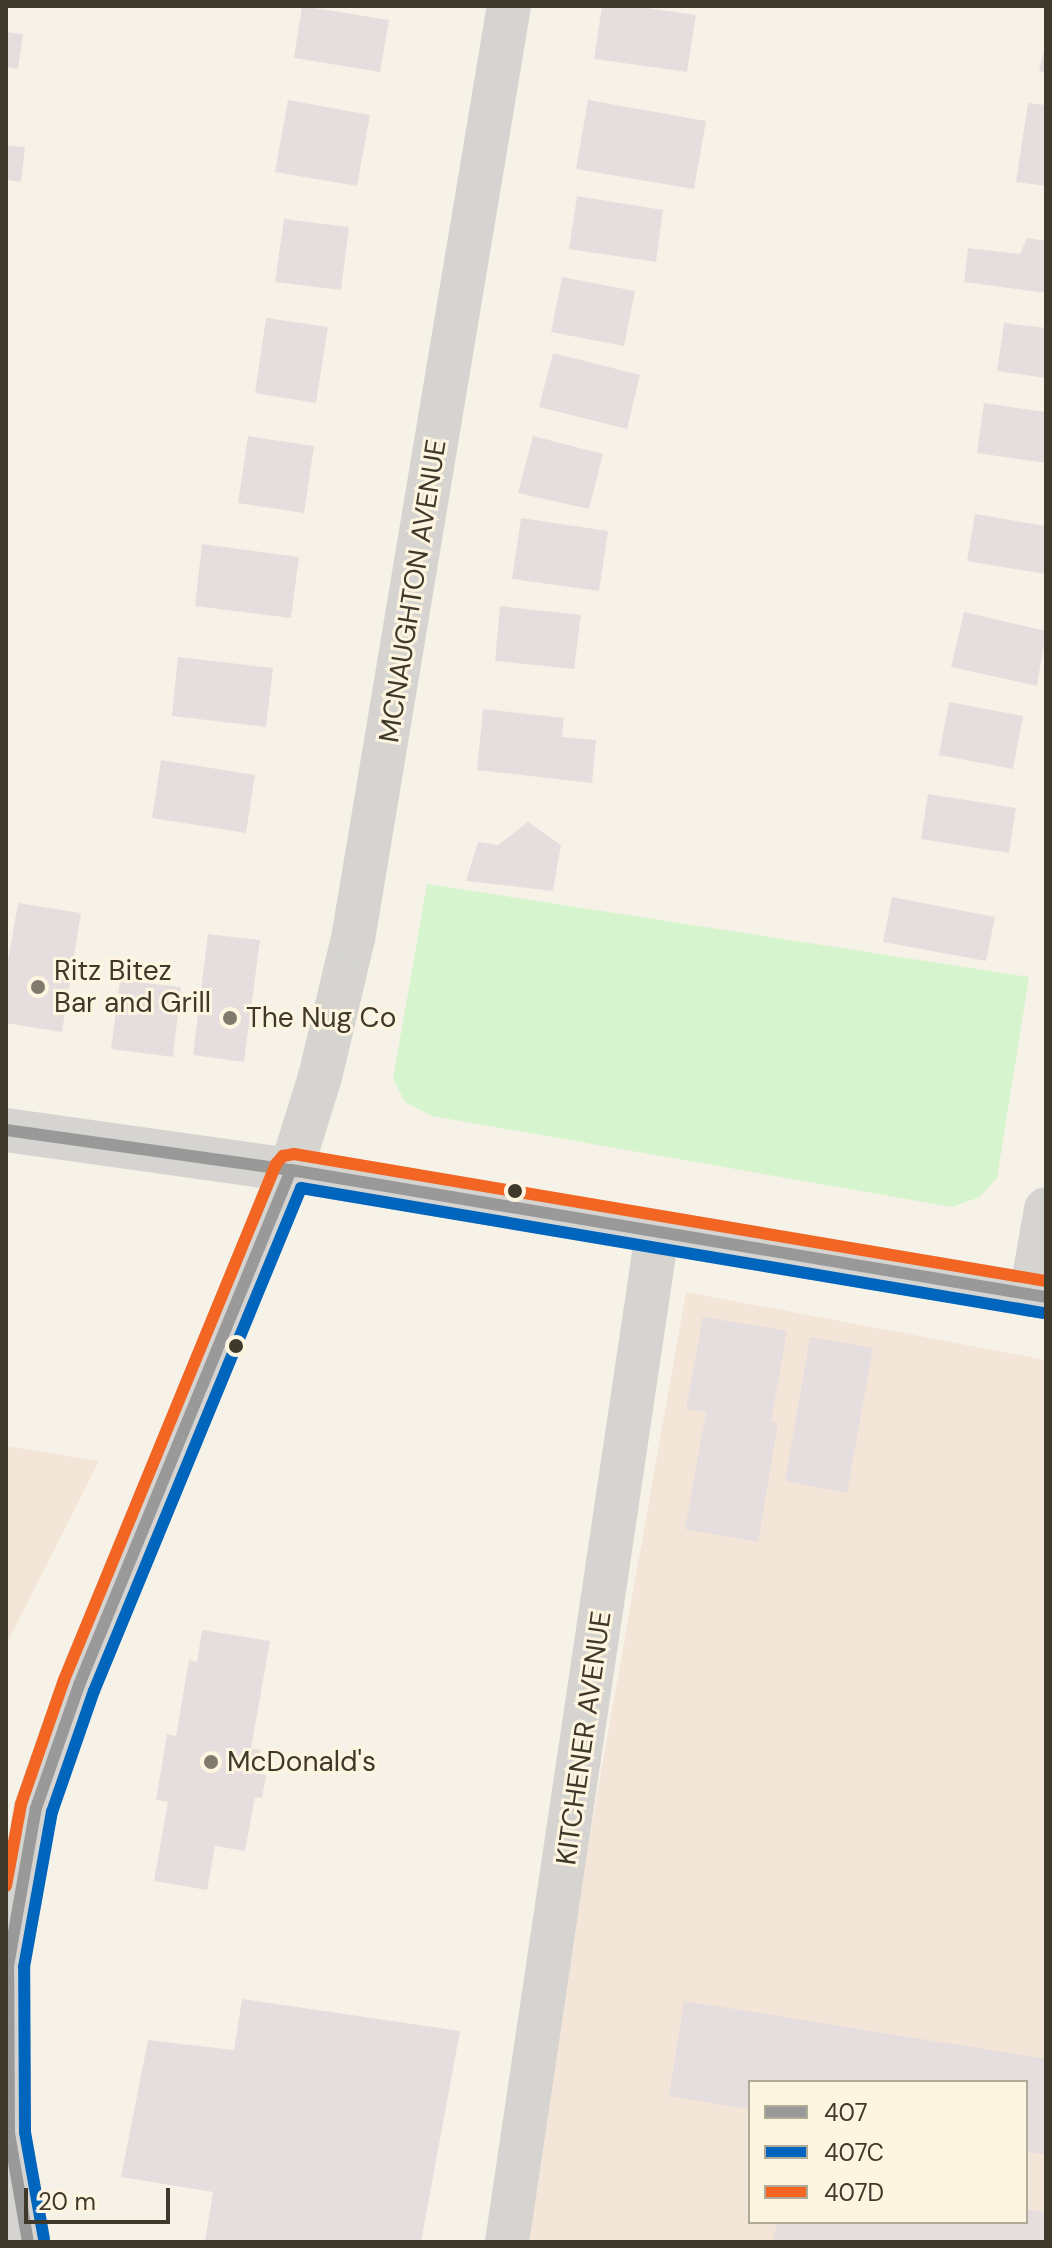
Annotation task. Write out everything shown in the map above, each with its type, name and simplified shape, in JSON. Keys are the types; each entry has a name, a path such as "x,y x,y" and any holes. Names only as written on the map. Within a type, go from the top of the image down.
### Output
{"main road":[{"name":"MCNAUGHTON AVENUE","path":"28,2242 9,2133 8,1966 36,1808 79,1685 291,1170 320,1077 353,939 509,6"},
{"path":"6,1130 291,1170 1038,1296 1046,1209"},
{"name":"KITCHENER AVENUE","path":"507,2242 657,1233"}],"shaded area":[{"path":"686,1292 1046,1360 1046,2242 518,2242"},
{"path":"6,1446 99,1461 6,1645"}],"green space":[{"path":"427,884 1029,977 997,1178 980,1197 952,1207 432,1116 405,1102 393,1079"}],"building":[{"path":"302,6 389,20 380,72 294,58"},
{"path":"602,6 633,6 696,15 687,72 594,59"},
{"path":"6,32 23,34 18,69 6,67"},
{"path":"1046,46 1046,73 1039,71"},
{"path":"288,100 370,115 357,186 275,172"},
{"path":"588,100 706,121 694,189 576,169"},
{"path":"1028,103 1046,105 1046,186 1016,182"},
{"path":"6,145 25,147 21,182 6,180"},
{"path":"577,196 663,210 656,262 569,249"},
{"path":"284,219 349,227 341,290 275,282"},
{"path":"1027,238 1046,241 1046,293 964,282 968,248 1020,254"},
{"path":"562,277 635,291 624,346 551,332"},
{"path":"266,318 328,327 316,403 255,393"},
{"path":"1004,323 1046,328 1046,378 997,371"},
{"path":"553,353 640,375 627,429 539,407"},
{"path":"984,403 1046,412 1046,463 977,453"},
{"path":"248,436 314,446 304,513 238,503"},
{"path":"533,436 603,454 589,509 518,493"},
{"path":"975,514 1046,526 1046,574 967,561"},
{"path":"521,518 608,531 599,591 512,579"},
{"path":"202,544 299,557 291,618 195,606"},
{"path":"500,606 581,615 574,669 495,661"},
{"path":"964,612 1046,631 1037,686 951,667"},
{"path":"178,657 273,668 266,727 172,716"},
{"path":"949,702 1023,716 1013,769 939,755"},
{"path":"483,709 564,718 562,737 596,740 592,783 477,770"},
{"path":"161,760 255,775 246,833 152,818"},
{"path":"928,794 1016,808 1009,853 921,839"},
{"path":"528,822 561,845 553,891 466,881 478,842 498,845"},
{"path":"892,897 995,917 986,961 883,942"},
{"path":"18,903 81,913 62,1032 6,1023 6,973"},
{"path":"208,934 260,940 244,1062 193,1055"},
{"path":"120,980 181,987 173,1057 111,1049"},
{"path":"703,1317 787,1331 771,1422 778,1423 758,1542 685,1529 706,1412 686,1409"},
{"path":"810,1337 873,1348 847,1493 785,1481"},
{"name":"McDonald's","path":"202,1630 270,1641 251,1749 261,1750 256,1773 266,1775 262,1798 255,1797 245,1851 215,1846 207,1890 154,1881 168,1802 156,1800 167,1734 176,1736 189,1660 197,1662"},
{"path":"242,1999 460,2031 421,2242 205,2242 213,2192 121,2177 148,2040 234,2050"},
{"path":"684,2001 1046,2059 1046,2155 1028,2152 1028,2080 748,2080 748,2109 669,2096"},
{"path":"1028,2209 1046,2212 1044,2242 773,2242 777,2224 1028,2224"}],"transit line":[{"name":"407","path":"6,1130 291,1170 1046,1297"},
{"name":"407D","path":"6,1886 21,1804 64,1680 276,1164 283,1156 294,1154 1046,1281"},
{"name":"407","path":"28,2242 9,2133 8,1966 36,1808 79,1685 291,1170"},
{"name":"407C","path":"44,2239 25,2132 24,1967 52,1812 94,1691 301,1188 1043,1313"}],"place":[{"name":"Ritz Bitez Bar and Grill","path":"38,987"},
{"name":"The Nug Co","path":"230,1018"},
{"name":"McDonald's","path":"211,1762"}]}
